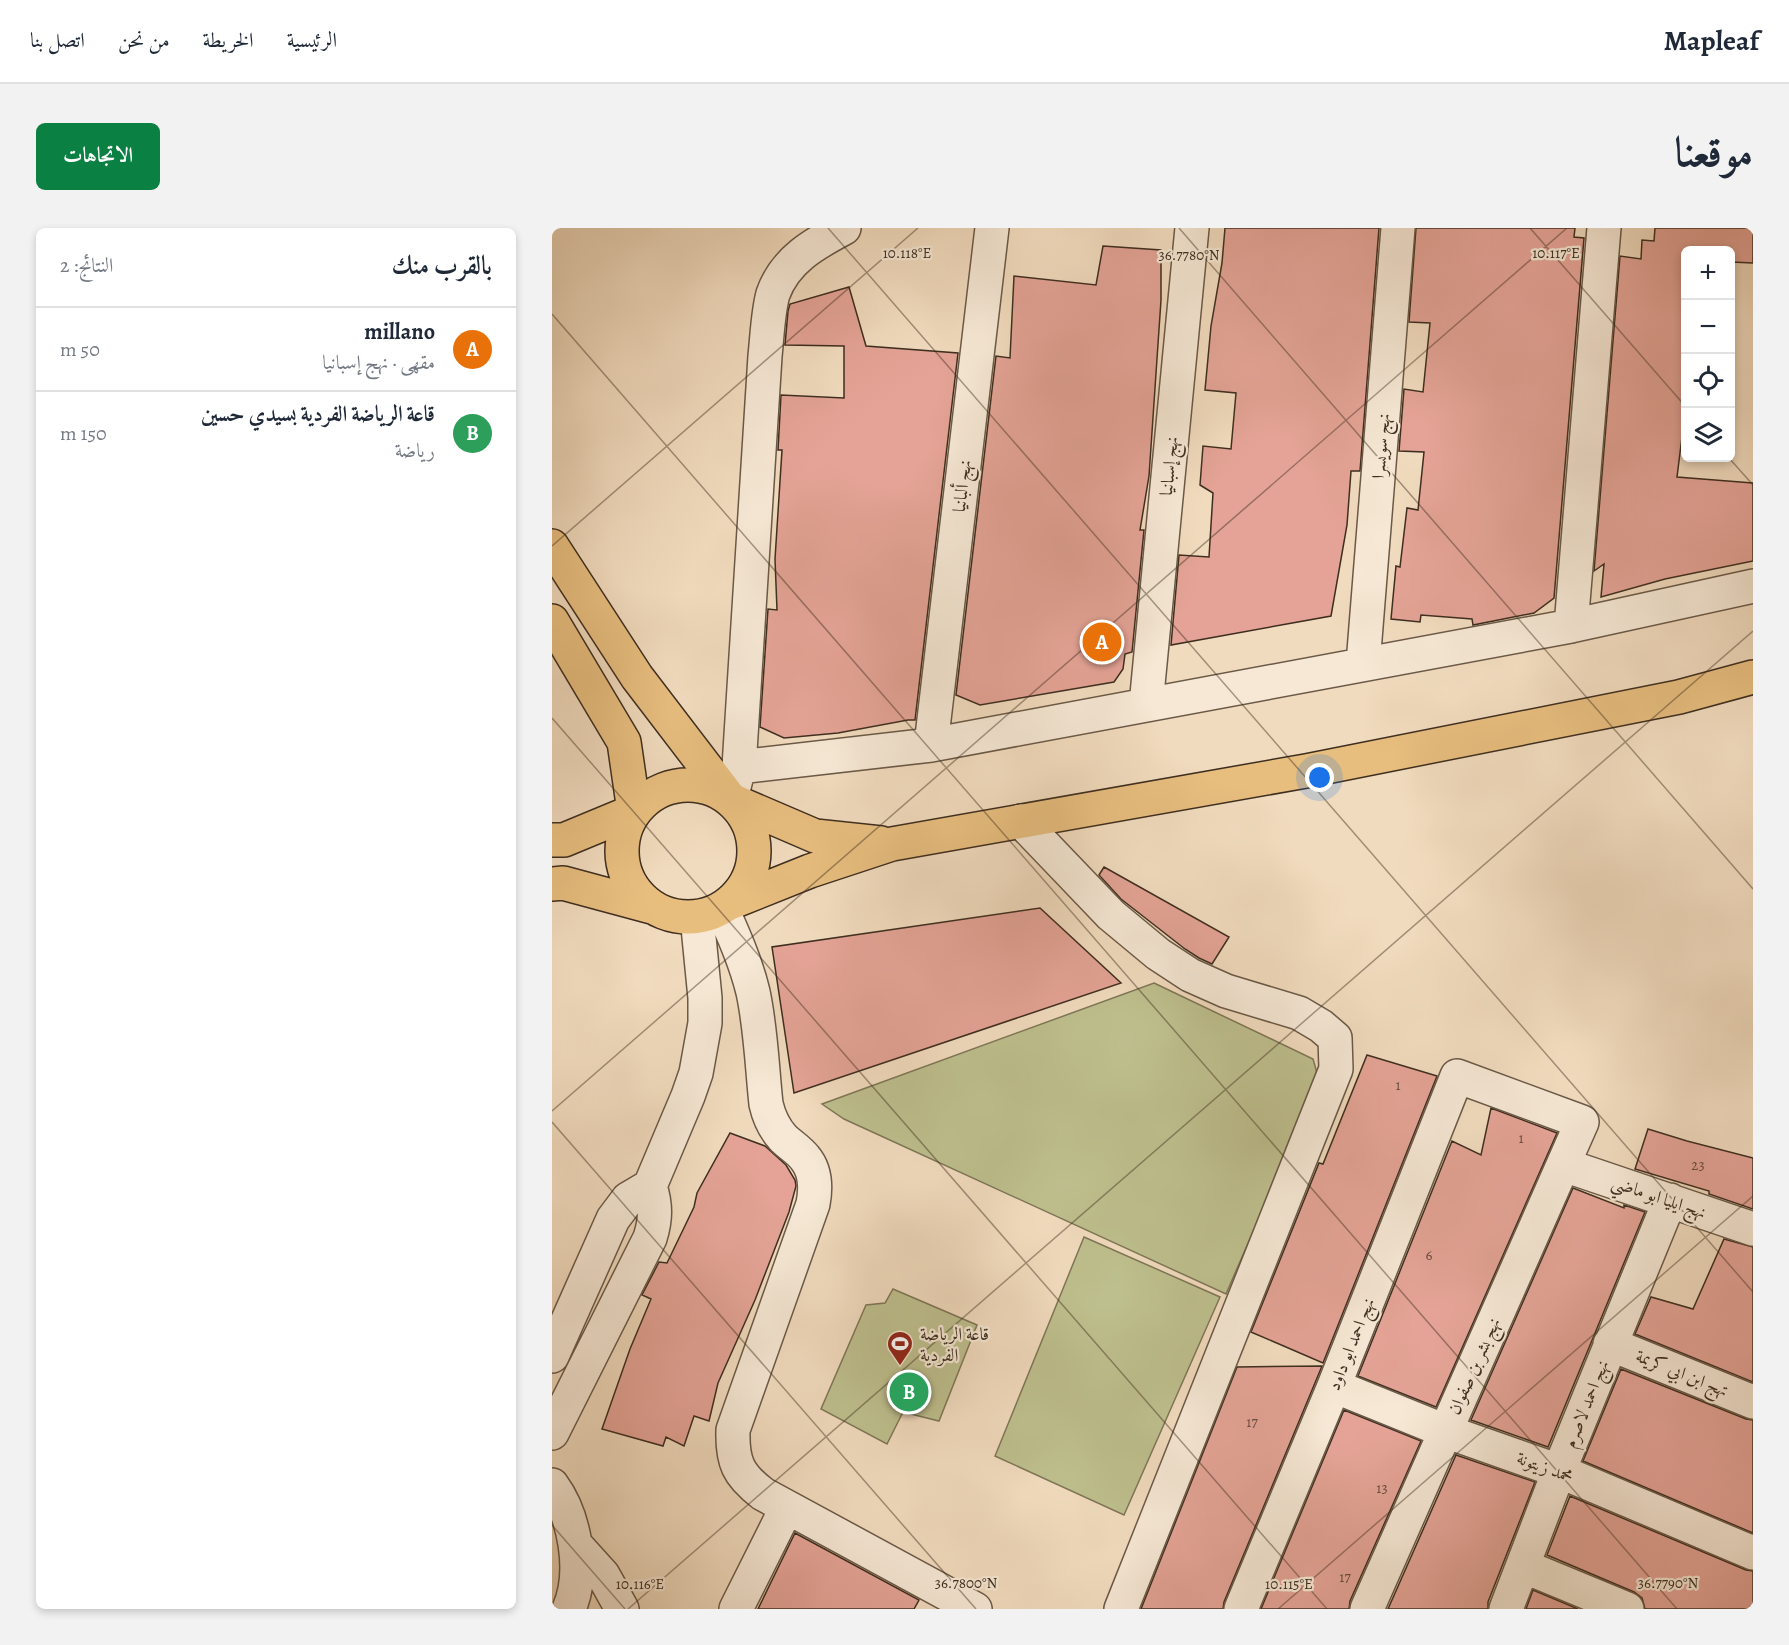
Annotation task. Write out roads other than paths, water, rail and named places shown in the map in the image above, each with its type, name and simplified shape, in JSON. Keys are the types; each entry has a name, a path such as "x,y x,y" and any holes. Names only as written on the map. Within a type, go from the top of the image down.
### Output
{"main road":[{"path":"552,546 637,677 744,815 752,832 754,852 751,871 743,889 716,910"},
{"path":"552,621 624,742 634,811"},
{"path":"552,884 563,883 681,917 716,910 810,871 892,844 1306,771 1679,698 1753,677"},
{"path":"652,907 636,892 625,873 621,852 624,830 634,811 650,796 669,787 691,784 712,789 731,800 815,836 892,844"},
{"path":"552,840 564,840 634,811"}],"street":[{"path":"731,800 740,766 765,356 773,296 784,272 811,246 844,228"},
{"name":"نهج ألبانيا","path":"931,745 992,228"},
{"name":"نهج إسبانيا","path":"1146,705 1192,228"},
{"name":"نهج سويسرا","path":"1363,664 1398,228"},
{"path":"1571,626 1604,228"},
{"path":"740,766 931,745 1571,626 1753,586"},
{"path":"1021,821 1112,915 1174,965 1226,992 1299,1013 1335,1038 1335,1069 1121,1609"},
{"path":"552,1356 563,1314 613,1219 628,1199 650,1186 688,1096 702,1048 705,998 716,910"},
{"path":"716,910 734,936 753,993 758,1022 765,1104 769,1117 784,1139 806,1158 813,1172 816,1188 813,1204 733,1430 733,1449 738,1467 748,1483 763,1494 970,1608"},
{"name":"نهج احمد ابو داود","path":"1241,1609 1334,1386 1457,1076 1582,1122"},
{"name":"نهج بشر بن صفوان","path":"1367,1609 1582,1122"},
{"name":"نهج ايليا ابو ماضي","path":"1564,1165 1753,1230"},
{"path":"552,1433 650,1238 656,1212 650,1186"},
{"name":"نهج احمد لاصرم","path":"1506,1609 1559,1471 1670,1200"},
{"name":"تهج ابن ابي كريمة","path":"1610,1344 1753,1402"},
{"name":"محمد زيتونة","path":"1334,1386 1445,1431 1559,1471 1753,1553"},
{"path":"552,1485 568,1515 575,1544 577,1572 573,1602 569,1609"},
{"path":"736,1609 787,1507"},
{"path":"575,1544 603,1575 622,1609"},
{"path":"1523,1566 1627,1609"}],"place":[{"name":"millano","path":"1102,642"},
{"name":"قاعة الرياضة الفردية","path":"900,1367"},
{"name":"قاعة الرياضة الفردية بسيدي حسين","path":"909,1392"}]}
